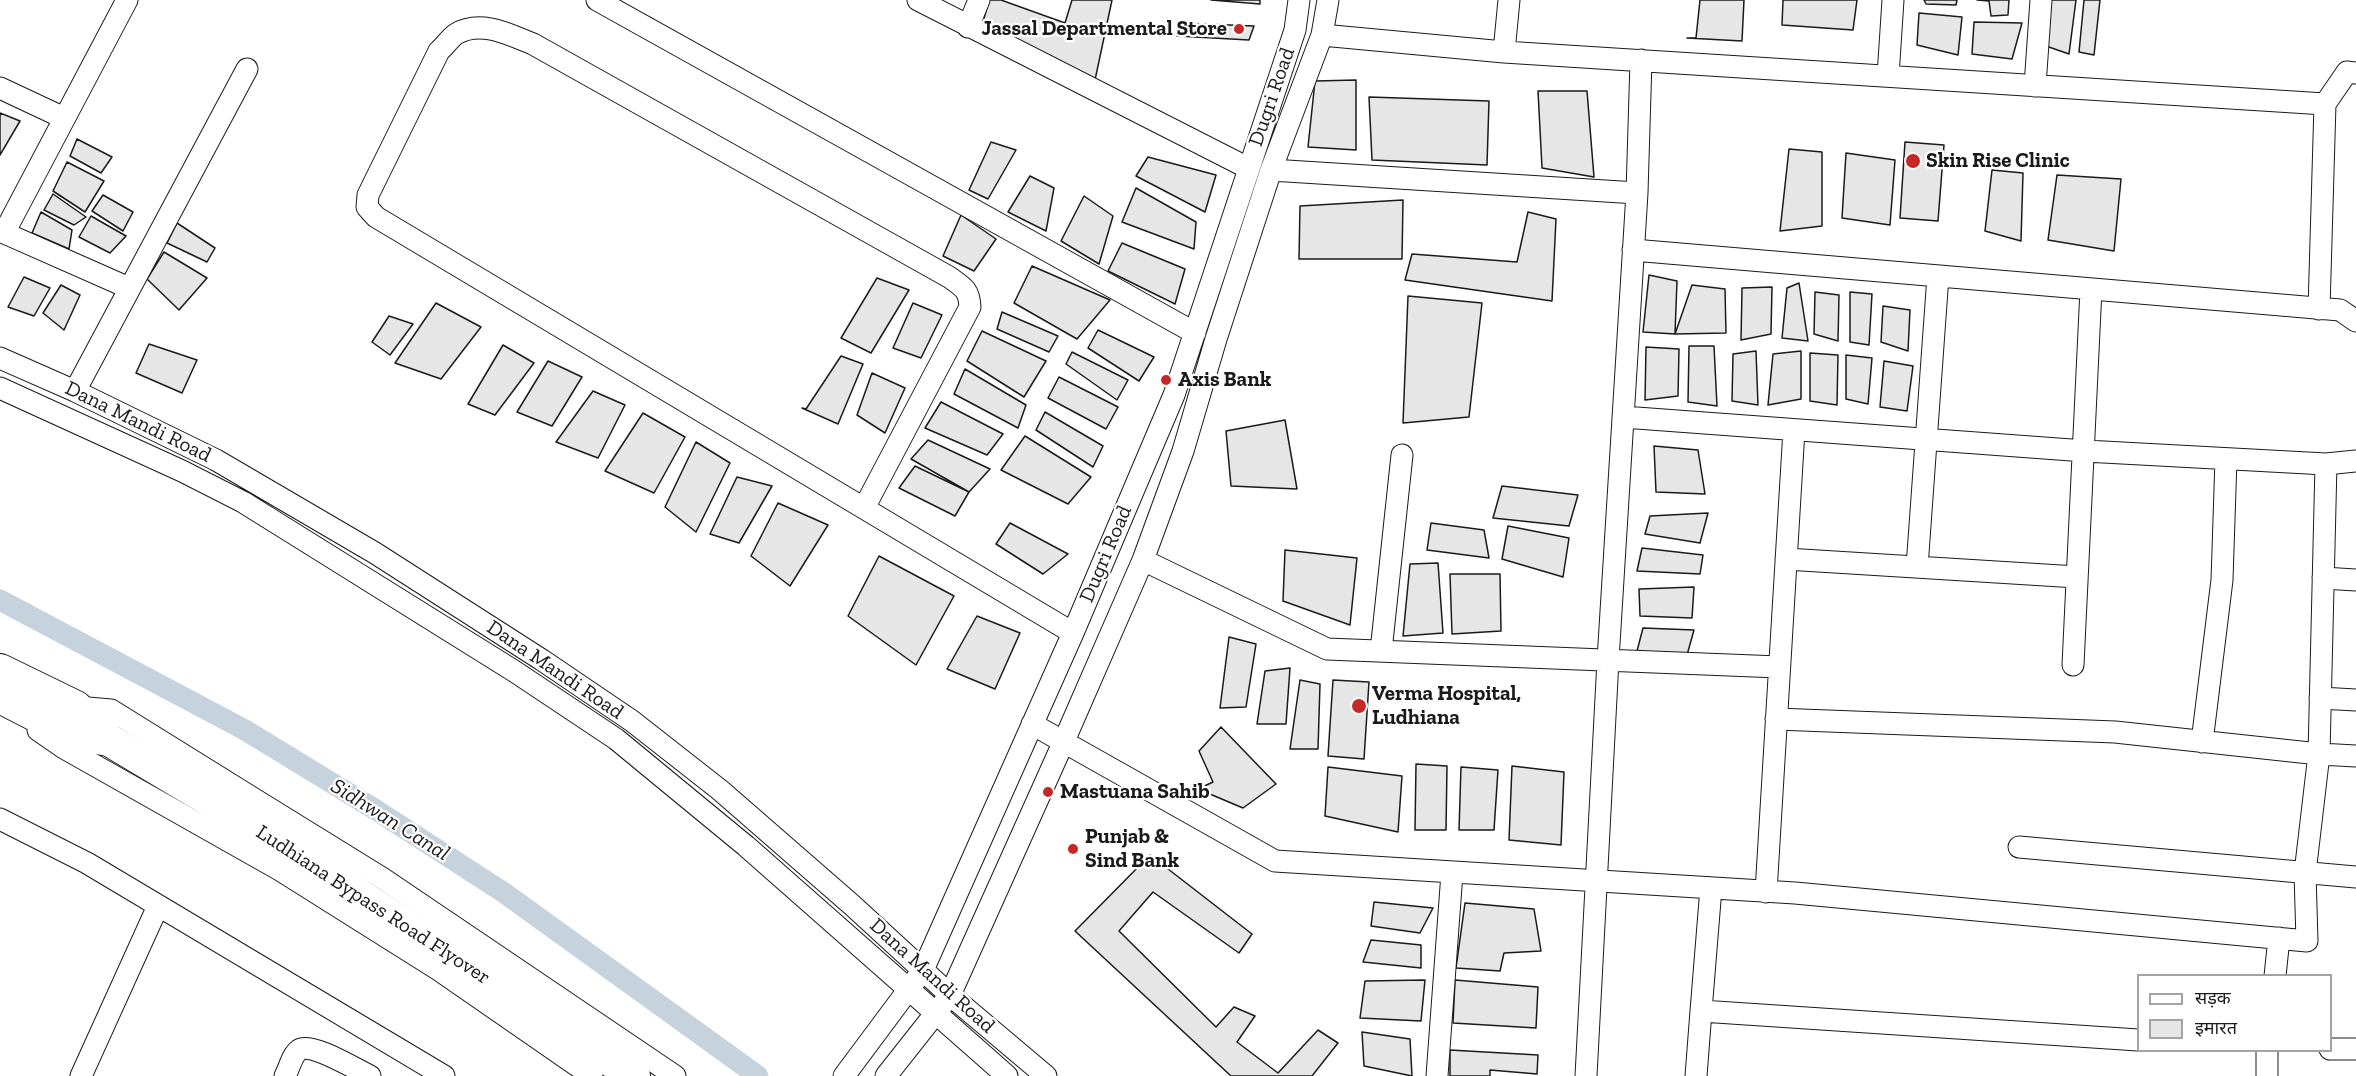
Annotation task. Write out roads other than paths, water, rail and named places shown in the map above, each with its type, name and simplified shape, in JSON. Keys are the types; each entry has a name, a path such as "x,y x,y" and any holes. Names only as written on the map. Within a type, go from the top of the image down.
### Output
{"highway":[{"name":"Ludhiana Bypass Road Flyover","path":"0,670 76,707 113,742 278,841 634,1076"},
{"name":"Ludhiana Bypass Road Flyover","path":"9,703 72,734 113,742"}],"street":[{"path":"597,0 1195,333"},
{"path":"918,0 1248,168"},
{"path":"968,27 979,0"},
{"name":"Dugri Road","path":"844,1076 922,970 1073,633 1174,395 1295,30 1299,0"},
{"name":"Dugri Road","path":"886,1076 950,995 1143,560 1183,451 1216,339 1271,170 1322,35 1328,0"},
{"path":"1504,52 1509,0"},
{"path":"1888,76 1893,0"},
{"path":"2035,86 2041,0"},
{"path":"122,1 64,118 2,232 129,288"},
{"path":"864,508 970,307 970,295 967,290 949,277 533,44 497,29 471,29 456,34 439,51 368,195 367,207 376,217 1073,633"},
{"path":"1322,35 1504,52 2325,104"},
{"path":"1586,1076 1608,660 1637,193 1641,60"},
{"path":"75,391 247,69"},
{"path":"2319,309 2325,104 2347,72 2356,73"},
{"path":"0,88 64,118"},
{"path":"1271,170 1637,193"},
{"path":"1633,250 2340,310 2356,321"},
{"path":"1917,567 1928,440 1938,276"},
{"path":"2073,665 2085,452 2091,289"},
{"name":"Dana Mandi Road","path":"0,358 75,391 216,459 375,553 542,660 632,721 720,790 950,995 1046,1076"},
{"path":"0,388 182,471 243,502 514,671 616,739 746,846 1007,1076"},
{"path":"1623,417 2085,452 2326,464 2356,461"},
{"path":"1766,891 1794,430"},
{"path":"1381,651 1402,455"},
{"path":"2202,742 2222,580 2226,459"},
{"path":"1032,724 1275,861 1766,891 2307,941 2305,873 2319,754 2326,464"},
{"path":"1786,559 2077,577"},
{"path":"1143,560 1327,649 1779,667"},
{"path":"2323,578 2356,579"},
{"path":"2320,698 2356,700"},
{"path":"9,703 22,719 64,748 280,870 439,970 592,1076"},
{"path":"76,707 111,710 249,795 382,878 675,1076"},
{"path":"1776,719 2115,732 2356,756"},
{"path":"0,819 87,863 444,1076"},
{"path":"2019,847 2356,877"},
{"path":"1437,1076 1452,873"},
{"path":"1696,1076 1711,888"},
{"path":"81,1076 159,906"},
{"path":"2275,974 2279,938"},
{"path":"1701,1011 2137,1040"},
{"path":"285,1076 296,1052 309,1048 370,1076"},
{"path":"2332,1049 2356,1049"},
{"path":"2267,1052 2267,1076"}],"waterway":[{"name":"Sidhwan Canal","path":"0,600 245,730 376,810 503,892 758,1076"}],"place":[{"name":"Jassal Departmental Store","path":"1239,29"},
{"name":"Skin Rise Clinic","path":"1913,161"},
{"name":"Axis Bank","path":"1166,380"},
{"name":"Verma Hospital, Ludhiana","path":"1359,706"},
{"name":"Mastuana Sahib","path":"1048,792"},
{"name":"Punjab & Sind Bank","path":"1073,849"}]}
